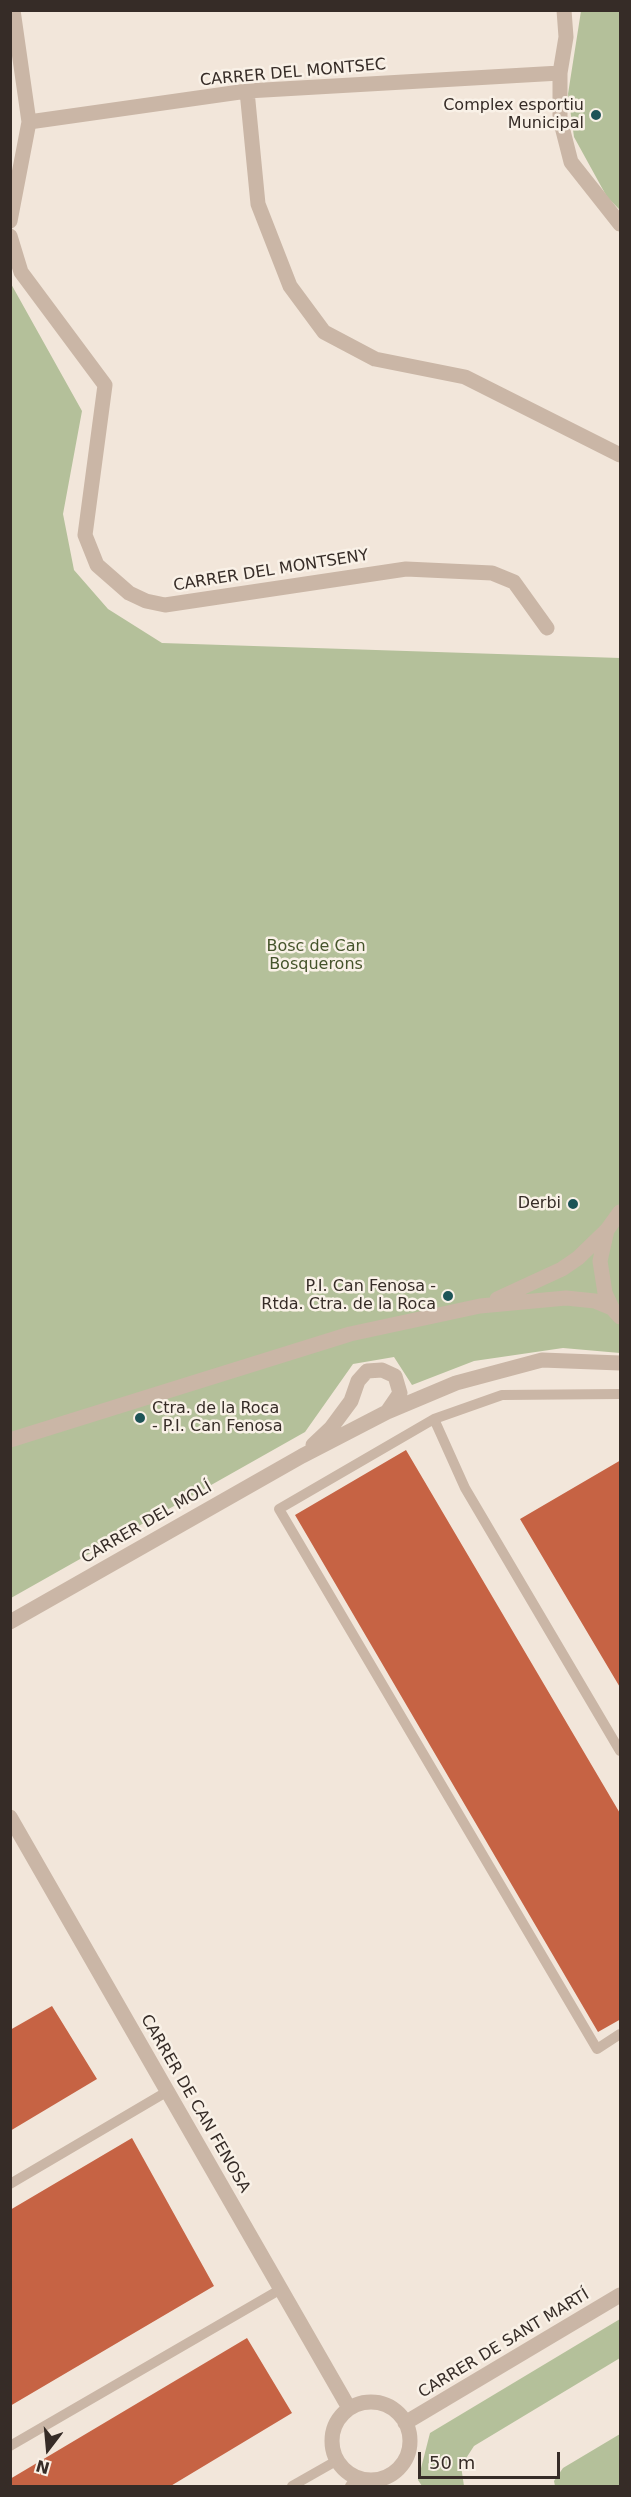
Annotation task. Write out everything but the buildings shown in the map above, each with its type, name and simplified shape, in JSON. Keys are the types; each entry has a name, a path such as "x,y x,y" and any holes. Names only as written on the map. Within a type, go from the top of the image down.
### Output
{"street":[{"path":"10,221 29,122 13,10"},
{"path":"564,10 566,37 560,74 560,119 571,162 621,224"},
{"name":"CARRER DEL MONTSEC","path":"29,122 247,91 560,74"},
{"path":"247,91 258,204 290,285 324,332 375,359 465,377 621,455"},
{"name":"CARRER DEL MONTSENY","path":"10,236 21,272 105,386 85,535 97,565 129,593 146,602 165,605 406,569 492,573 514,582 546,628"},
{"path":"480,1306 562,1269 578,1258 607,1230 621,1212"},
{"path":"607,1230 601,1248 600,1261 605,1293 616,1312"},
{"path":"10,1440 350,1334 480,1306 566,1298 596,1301 616,1312"},
{"name":"CARRER DEL MOLÍ","path":"10,1622 302,1456 387,1412 456,1383 542,1360 621,1363"},
{"name":"CARRER DEL MOLÍ","path":"302,1456 331,1428 351,1401 358,1381 367,1371 382,1370 395,1376 400,1392 387,1412"},
{"name":"CARRER DE CAN FENOSA","path":"10,1817 349,2409"},
{"name":"CARRER DE SANT MARTÍ","path":"405,2423 621,2295"},
{"path":"362,2403 376,2403 393,2409 405,2423 410,2436 409,2450 393,2481 353,2482 336,2461 331,2442 336,2423 349,2409 362,2403"}],"lane":[{"path":"621,1394 502,1395 434,1419 279,1509 597,2049 621,2034"},
{"path":"434,1419 465,1488 621,1751"},
{"path":"10,2184 168,2091"},
{"path":"10,2446 281,2289"},
{"path":"292,2487 336,2461"}],"green space":[{"name":"Complex esportiu Municipal","path":"581,11 620,11 620,210 607,197 574,137 568,94"},
{"name":"Bosc de Can Bosquerons","path":"10,282 82,411 63,514 74,570 108,609 162,643 620,658 620,1353 563,1348 474,1361 412,1385 394,1357 353,1364 305,1432 11,1598"},
{"path":"620,2319 620,2358 474,2446 461,2466 464,2486 422,2486 418,2480 430,2433"},
{"path":"620,2434 620,2486 555,2486 554,2481 563,2468"}],"place":[{"name":"Complex esportiu Municipal","path":"596,115"},
{"name":"Derbi","path":"573,1204"},
{"name":"P.I. Can Fenosa - Rtda. Ctra. de la Roca","path":"448,1296"},
{"name":"Ctra. de la Roca - P.I. Can Fenosa","path":"140,1418"}]}
